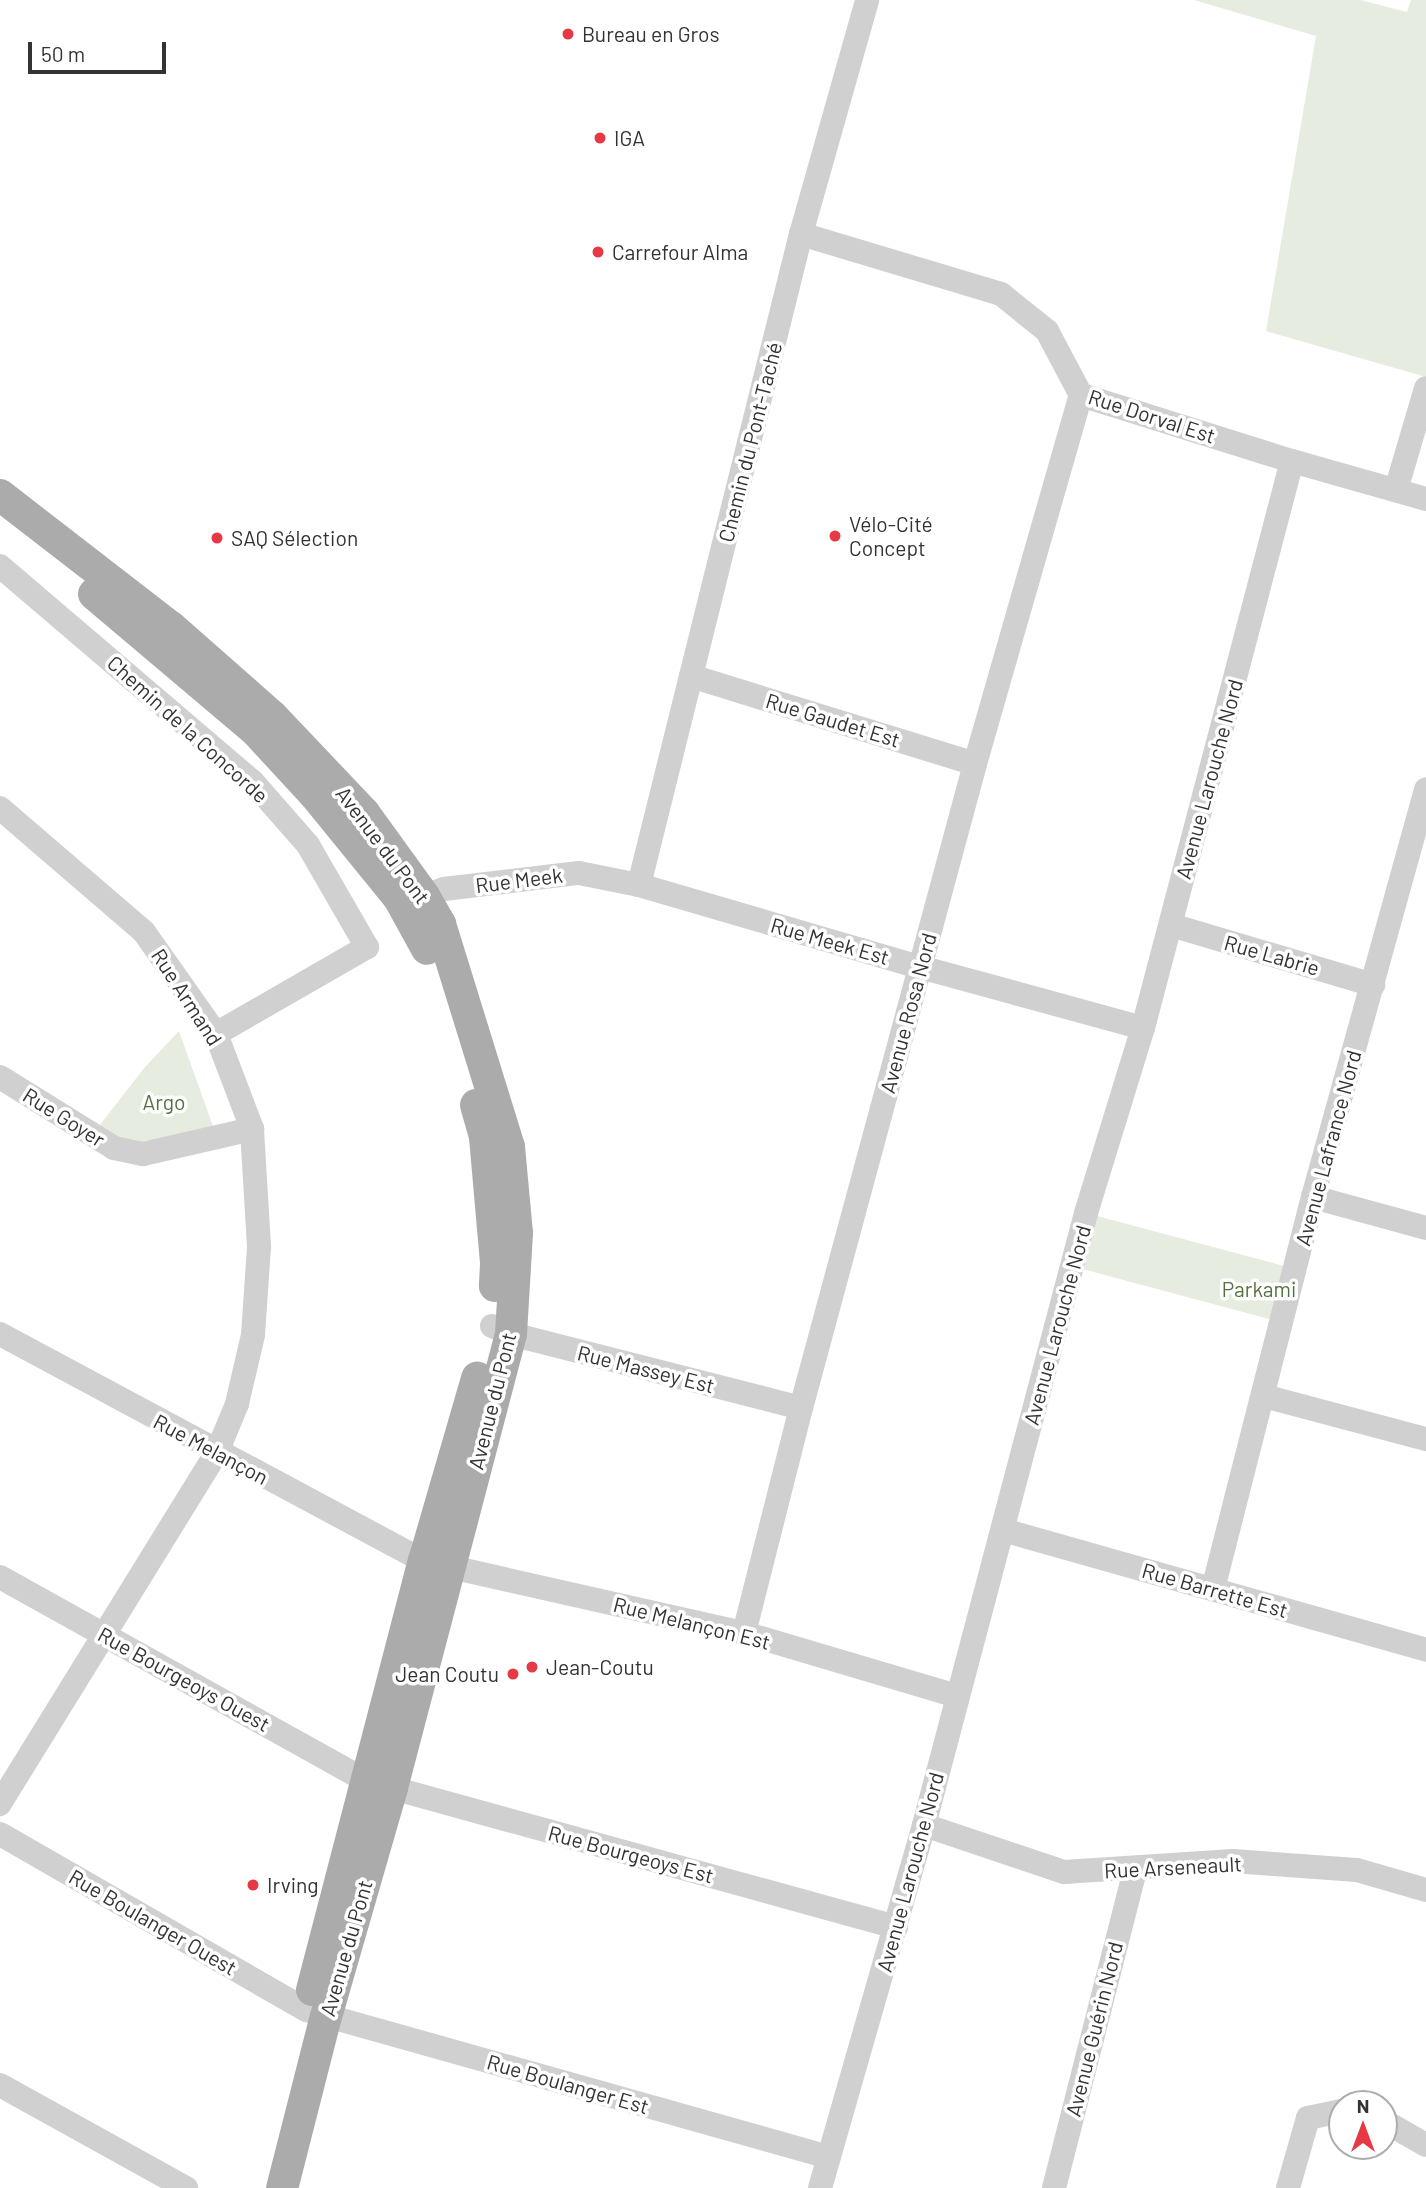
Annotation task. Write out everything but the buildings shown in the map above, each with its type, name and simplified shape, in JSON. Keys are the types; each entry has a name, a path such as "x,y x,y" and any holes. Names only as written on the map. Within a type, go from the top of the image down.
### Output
{"main road":[{"name":"Avenue du Pont","path":"0,495 171,627 273,717 364,813 411,897 419,931 449,1006 485,1138 502,1331 316,2013 260,2188"},
{"name":"Avenue du Pont","path":"0,523 79,582 255,730 411,897"},
{"name":"Avenue du Pont","path":"282,2188 316,2013"}],"street":[{"name":"Chemin du Pont-Taché","path":"639,885 802,234 867,0"},
{"name":"Rue Dorval Est","path":"802,234 1000,294 1047,331 1081,395 1292,461 1426,499"},
{"path":"1396,491 1426,388"},
{"name":"Avenue Rosa Nord","path":"744,1633 801,1408 975,764 1081,395"},
{"name":"Avenue Larouche Nord","path":"820,2188 924,1825 1083,1226 1143,1028 1292,461"},
{"name":"Chemin de la Concorde","path":"0,566 252,781 308,845 367,947 216,1034"},
{"name":"Rue Gaudet Est","path":"691,676 975,764"},
{"name":"Avenue Lafrance Nord","path":"1213,1589 1313,1198 1426,789"},
{"name":"Rue Armand","path":"0,808 144,932 216,1034 252,1129 259,1247 253,1335 237,1404 217,1452 0,1804"},
{"name":"Rue Meek","path":"411,897 444,888 579,873 639,885"},
{"name":"Rue Meek Est","path":"639,885 920,967 1143,1028"},
{"name":"Rue Labrie","path":"1171,925 1373,985"},
{"name":"Rue Goyer","path":"0,1077 114,1148 133,1152 143,1154 252,1129"},
{"path":"1313,1198 1426,1228"},
{"name":"Rue Massey Est","path":"502,1331 801,1408"},
{"name":"Rue Melançon","path":"0,1334 217,1452 437,1564"},
{"path":"1264,1396 1426,1438"},
{"name":"Rue Barrette Est","path":"1003,1530 1426,1650"},
{"name":"Rue Melançon Est","path":"437,1564 744,1633 957,1696"},
{"name":"Rue Bourgeoys Ouest","path":"0,1577 379,1785"},
{"name":"Rue Bourgeoys Est","path":"379,1785 896,1927"},
{"name":"Rue Arseneault","path":"924,1825 1064,1872 1135,1870 1233,1861 1357,1870 1426,1890"},
{"name":"Rue Boulanger Ouest","path":"0,1834 316,2013"},
{"name":"Avenue Guérin Nord","path":"1054,2188 1135,1870"},
{"name":"Rue Boulanger Est","path":"316,2013 829,2157"},
{"path":"0,2085 186,2188"},
{"path":"1287,2188 1308,2118 1328,2114"},
{"path":"1398,2129 1426,2145"}],"green space":[{"path":"1194,0 1360,0 1407,12 1411,0 1426,0 1426,377 1266,331 1316,36"},
{"name":"Argo","path":"179,1031 214,1129 131,1148 96,1130 145,1067"},
{"name":"Parkami","path":"1086,1213 1296,1269 1281,1322 1072,1266"}],"place":[{"name":"Bureau en Gros","path":"568,34"},
{"name":"IGA","path":"600,138"},
{"name":"Carrefour Alma","path":"598,252"},
{"name":"Vélo-Cité Concept","path":"835,536"},
{"name":"SAQ Sélection","path":"217,538"},
{"name":"Jean-Coutu","path":"532,1667"},
{"name":"Jean Coutu","path":"513,1674"},
{"name":"Irving","path":"253,1885"}]}
